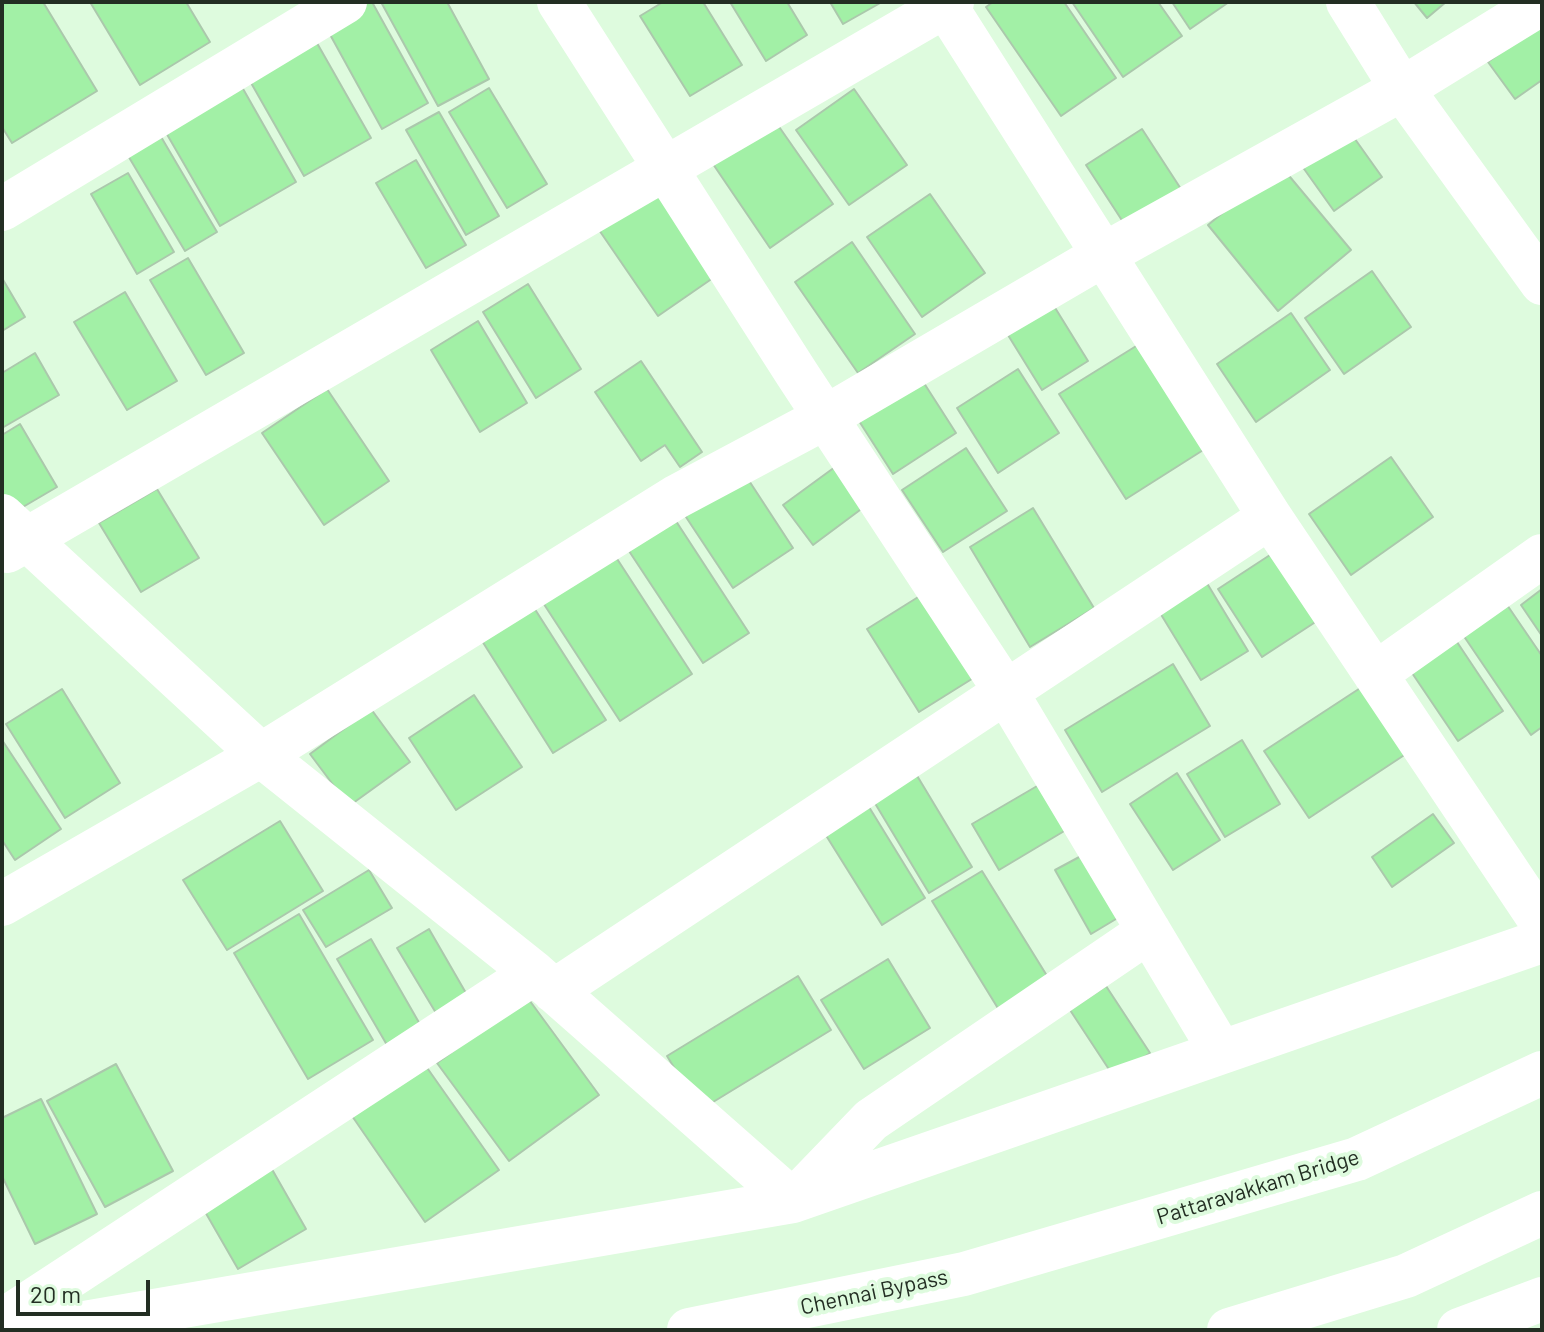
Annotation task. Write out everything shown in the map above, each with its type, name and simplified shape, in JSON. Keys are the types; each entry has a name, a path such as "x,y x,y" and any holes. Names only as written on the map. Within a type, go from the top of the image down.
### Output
{"main road":[{"path":"2,209 345,2"},
{"path":"559,2 1006,692 1221,1052"},
{"path":"1348,2 1402,89 1542,283"},
{"path":"793,1201 544,982 261,755 11,536 668,170 947,3 1270,517 1542,923"},
{"path":"2,904 261,755 676,497 826,417 1105,254 1402,89 1542,3"},
{"path":"2,1321 1006,692 1270,517"},
{"path":"1375,674 1542,556"},
{"path":"793,1201 871,1120 1149,931"},
{"path":"44,1330 793,1201 1542,941"},
{"name":"Pattaravakkam Bridge","path":"964,1274 1357,1159 1542,1073"},
{"path":"1229,1330 1406,1276 1542,1213"},
{"name":"Chennai Bypass","path":"689,1330 964,1274"},
{"path":"1459,1330 1542,1299"}],"building":[{"path":"2,2 43,2 97,91 12,143 2,127"},
{"path":"90,2 186,2 210,42 140,85"},
{"path":"354,2 372,2 428,103 382,129 322,20"},
{"path":"381,2 447,2 489,79 438,106"},
{"path":"663,2 703,2 742,65 690,96 640,16"},
{"path":"730,2 787,2 807,35 766,61"},
{"path":"830,2 882,2 843,24"},
{"path":"993,2 1064,2 1116,78 1061,116 986,7"},
{"path":"1072,2 1158,2 1182,36 1123,77"},
{"path":"1172,2 1229,2 1190,29"},
{"path":"1414,2 1446,2 1427,18"},
{"path":"1542,22 1542,80 1515,99 1488,62"},
{"path":"309,29 371,138 304,176 242,67"},
{"path":"238,80 296,182 220,226 161,124"},
{"path":"489,88 547,184 507,208 449,112"},
{"path":"854,89 907,165 849,205 796,130"},
{"path":"439,112 499,216 466,235 406,130"},
{"path":"775,121 833,204 770,248 713,164"},
{"path":"1345,125 1382,177 1334,211 1297,159"},
{"path":"1142,129 1181,189 1125,225 1086,165"},
{"path":"157,130 217,232 185,251 124,149"},
{"path":"416,160 466,245 426,268 376,183"},
{"path":"1280,165 1351,250 1278,311 1208,225"},
{"path":"128,173 174,252 137,274 91,194"},
{"path":"665,180 726,269 658,316 597,227"},
{"path":"930,194 985,273 922,317 867,237"},
{"path":"852,242 915,334 858,373 795,282"},
{"path":"188,258 244,353 206,375 150,280"},
{"path":"1372,271 1411,327 1344,374 1305,318"},
{"path":"2,278 25,317 2,331"},
{"path":"528,284 581,369 536,398 483,312"},
{"path":"125,292 177,381 127,410 74,322"},
{"path":"1049,298 1088,361 1042,390 1003,327"},
{"path":"1291,313 1330,370 1256,422 1217,364"},
{"path":"478,321 527,403 480,432 431,350"},
{"path":"1141,343 1208,447 1126,499 1059,394"},
{"path":"35,353 59,395 2,428 2,373"},
{"path":"641,361 702,452 680,467 665,445 641,461 595,392"},
{"path":"1018,369 1059,433 998,473 957,408"},
{"path":"922,380 956,433 893,474 859,421"},
{"path":"327,389 389,481 324,525 262,433"},
{"path":"20,424 57,487 11,514 2,498 2,435"},
{"path":"966,448 1007,511 943,552 902,490"},
{"path":"1391,457 1433,517 1351,575 1309,514"},
{"path":"835,467 864,507 813,545 783,505"},
{"path":"742,470 793,548 733,588 682,511"},
{"path":"157,489 199,558 141,592 99,523"},
{"path":"1033,508 1094,608 1030,647 970,547"},
{"path":"672,515 749,633 703,663 625,545"},
{"path":"610,548 692,674 620,721 538,595"},
{"path":"1273,553 1317,621 1262,657 1218,589"},
{"path":"1202,575 1248,651 1201,680 1154,603"},
{"path":"931,589 983,672 919,712 867,629"},
{"path":"1542,589 1542,636 1521,605"},
{"path":"1503,599 1542,656 1542,727 1531,735 1459,629"},
{"path":"529,600 606,720 553,753 477,633"},
{"path":"1453,636 1503,711 1458,741 1408,667"},
{"path":"1173,664 1210,726 1102,792 1065,730"},
{"path":"1371,681 1415,748 1309,818 1264,751"},
{"path":"62,689 120,783 65,818 6,724"},
{"path":"474,695 522,767 456,810 409,738"},
{"path":"371,709 410,762 349,806 310,754"},
{"path":"2,740 61,829 15,860 2,840"},
{"path":"1242,740 1280,804 1225,837 1187,774"},
{"path":"910,764 972,867 929,893 867,790"},
{"path":"1177,773 1220,840 1173,870 1130,804"},
{"path":"1044,782 1071,827 999,870 972,824"},
{"path":"861,794 925,898 882,925 817,821"},
{"path":"1433,814 1454,843 1392,887 1372,857"},
{"path":"280,821 323,891 227,950 183,880"},
{"path":"1096,848 1131,910 1091,934 1055,870"},
{"path":"369,870 392,908 326,947 303,910"},
{"path":"982,871 1049,979 999,1010 932,901"},
{"path":"299,914 373,1040 308,1079 234,953"},
{"path":"429,929 470,1000 439,1018 397,948"},
{"path":"371,939 421,1026 387,1045 337,959"},
{"path":"888,959 930,1028 864,1069 821,1000"},
{"path":"798,976 831,1030 700,1110 667,1056"},
{"path":"1106,986 1150,1053 1114,1077 1070,1010"},
{"path":"527,997 599,1095 509,1161 437,1063"},
{"path":"423,1062 499,1170 425,1222 350,1113"},
{"path":"116,1064 173,1171 105,1207 47,1101"},
{"path":"41,1099 97,1214 35,1244 2,1176 2,1118"},
{"path":"269,1164 306,1229 238,1269 200,1203"}]}
